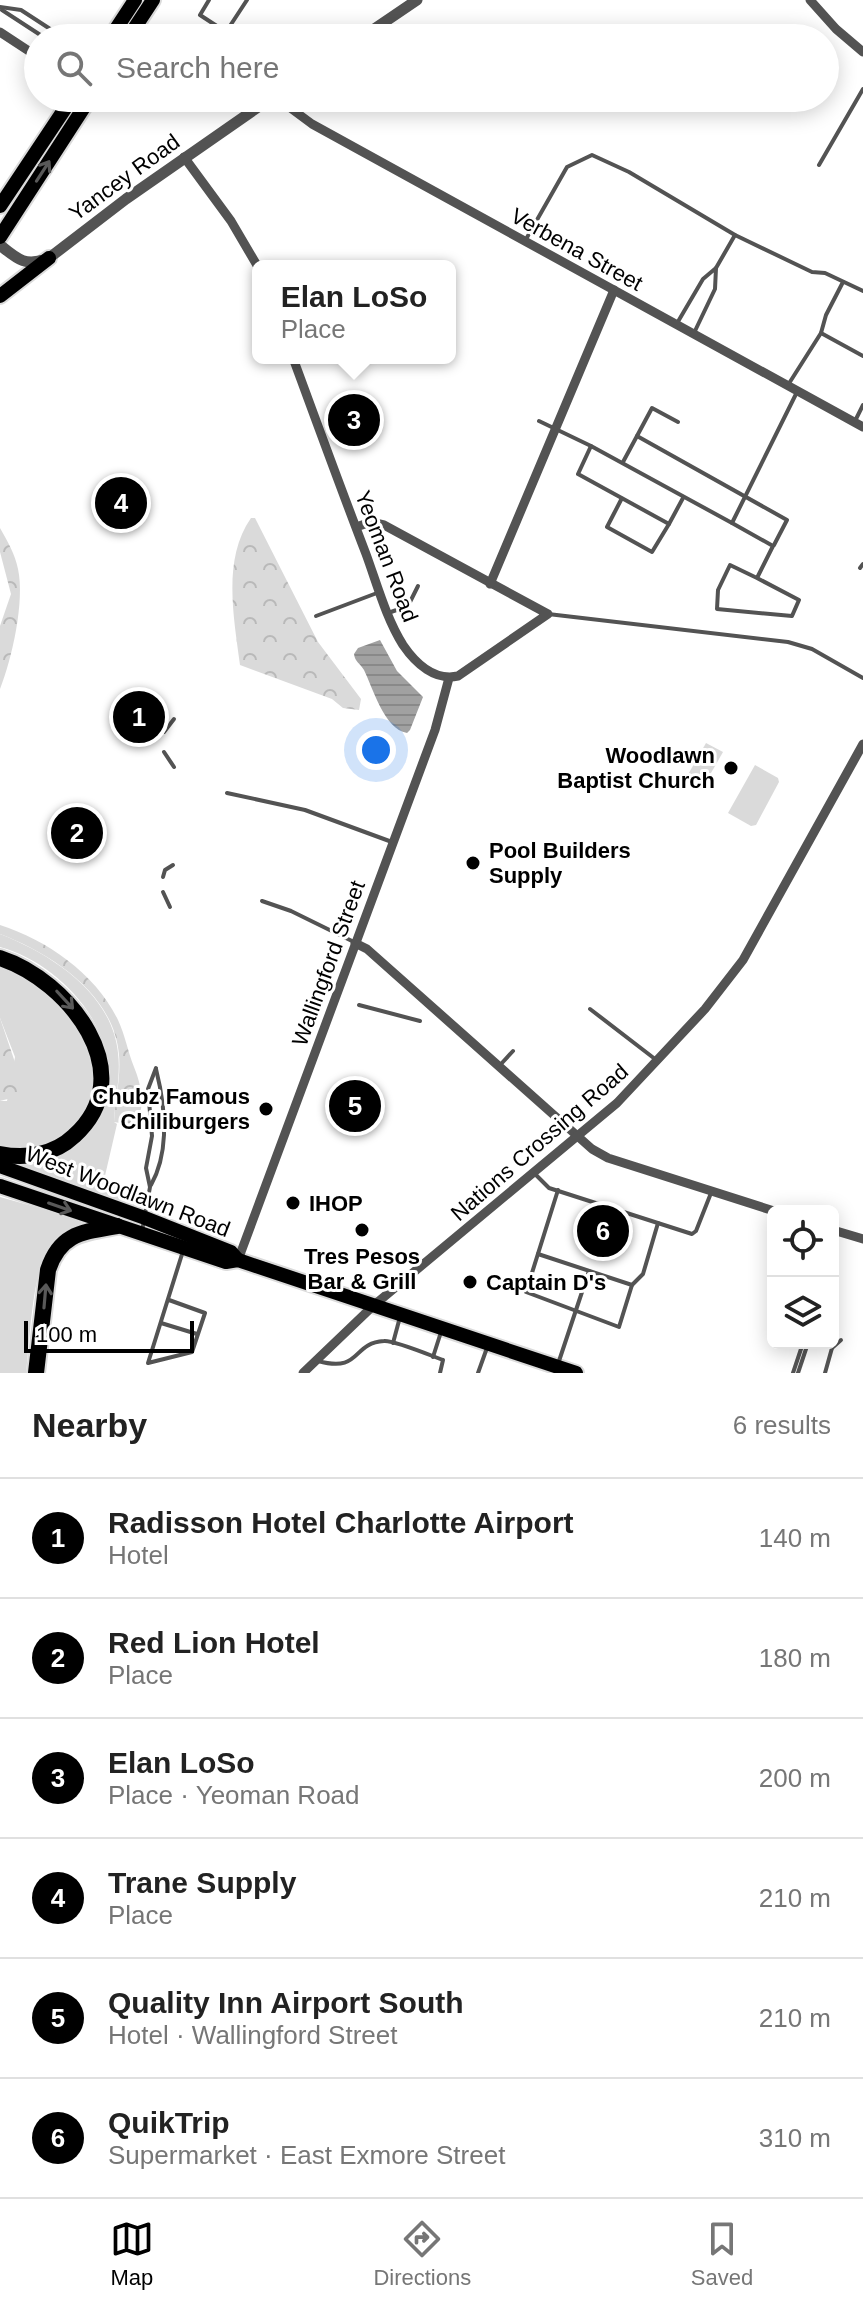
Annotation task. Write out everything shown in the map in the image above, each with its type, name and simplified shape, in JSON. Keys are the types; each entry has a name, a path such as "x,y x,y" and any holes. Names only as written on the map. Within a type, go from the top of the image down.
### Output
{"highway":[{"path":"0,958 36,975 63,997 90,1035 101,1069 97,1102 72,1139 58,1148 34,1155 16,1157 0,1154"},
{"path":"36,1373 48,1270 55,1252 73,1235 117,1226"}],"main road":[{"path":"119,24 135,0"},
{"path":"137,24 153,0"},
{"path":"0,206 63,112"},
{"path":"0,237 81,112"},
{"path":"0,296 49,258"},
{"name":"West Woodlawn Road","path":"0,1166 145,1218 231,1252 238,1260"},
{"name":"West Woodlawn Road","path":"0,1186 226,1262 238,1260 556,1370 576,1373"}],"street":[{"path":"382,24 417,0"},
{"path":"810,0 832,24"},
{"path":"0,32 24,48"},
{"path":"839,32 863,52"},
{"name":"Yancey Road","path":"49,258 184,157 253,112"},
{"name":"Verbena Street","path":"294,112 858,425"},
{"path":"184,157 231,221 254,260"},
{"path":"0,245 26,262 37,263 49,258"},
{"path":"490,584 614,290"},
{"name":"Yeoman Road","path":"295,364 394,628 411,656 435,675 449,678"},
{"path":"356,527 371,522 384,525 548,614 470,670 449,678"},
{"name":"Wallingford Street","path":"238,1260 435,730 449,678"},
{"name":"Nations Crossing Road","path":"303,1373 373,1306 617,1103 705,1009 743,960 863,744"},
{"path":"355,943 367,949 576,1137 608,1158 767,1209"},
{"path":"839,1232 863,1239"}],"lane":[{"path":"209,0 200,15 214,24"},
{"path":"231,24 247,0"},
{"path":"0,8 21,10 42,24"},
{"path":"0,8 24,24"},
{"path":"819,165 863,89"},
{"path":"525,241 567,167 592,155 629,172 735,235 812,272 825,273 863,291"},
{"path":"675,325 703,279 716,268 735,235"},
{"path":"693,335 715,289 716,268"},
{"path":"732,523 843,282"},
{"path":"821,333 863,356"},
{"path":"858,425 863,405"},
{"path":"622,463 652,408 678,422"},
{"path":"539,421 591,446 773,546"},
{"path":"637,436 787,520 757,578"},
{"path":"591,446 578,474 669,524"},
{"path":"622,498 607,527 652,552 684,497"},
{"path":"730,565 757,578 799,600 792,616 717,609 718,590 730,565"},
{"path":"388,613 408,606 418,586"},
{"path":"316,616 380,592"},
{"path":"548,614 788,642 812,649 863,678"},
{"path":"164,732 174,719"},
{"path":"164,752 174,767"},
{"path":"227,793 305,810 392,842"},
{"path":"163,877 165,870 173,865"},
{"path":"163,892 170,907"},
{"path":"262,901 291,911 355,943"},
{"path":"359,1005 420,1021"},
{"path":"590,1009 657,1061"},
{"path":"499,1066 513,1051"},
{"path":"141,1234 150,1187 159,1171 164,1137 161,1089 156,1068 148,1089 152,1136 146,1168 150,1187"},
{"path":"534,1173 549,1188 692,1234 712,1191"},
{"path":"558,1190 526,1292 619,1327 632,1285 643,1274 658,1223"},
{"path":"169,1300 205,1313 198,1335 192,1352 148,1363 183,1248"},
{"path":"538,1254 610,1281 632,1285"},
{"path":"556,1370 589,1271"},
{"path":"598,1319 600,1313"},
{"path":"393,1343 400,1315"},
{"path":"161,1323 198,1335"},
{"path":"433,1357 442,1330"},
{"path":"349,1370 371,1346 385,1340 443,1360 440,1373"},
{"path":"478,1373 489,1345"},
{"path":"795,1373 803,1349"},
{"path":"825,1373 832,1349"},
{"path":"317,1359 332,1370"}],"green space":[{"path":"251,518 255,518 318,642 361,699 359,710 343,708 332,699 240,665 233,609 233,570 242,534"},
{"path":"0,528 17,564 20,597 13,646 0,689 0,626 11,594 0,552"},
{"path":"706,743 723,752 703,787 686,778"},
{"path":"755,765 778,778 779,782 756,825 751,826 728,813"},
{"path":"0,925 35,940 68,961 109,1003 141,1089 140,1113 132,1125 114,1122 119,1055 115,1033 106,1013 77,979 40,953 0,934"},
{"path":"0,934 39,953 76,978 104,1012 113,1031 119,1070 114,1122 117,1124 104,1180 137,1196 130,1201 122,1202 17,1166 18,1161 58,1153 84,1139 101,1114 109,1074 105,1049 83,1004 45,968 0,947"},
{"path":"0,964 22,974 62,1007 78,1028 88,1050 93,1074 90,1097 77,1120 52,1140 22,1148 0,1147 0,1101 7,1101 15,1057 0,1018"},
{"path":"0,1018 23,1086 19,1096 0,1101"},
{"path":"0,1197 86,1221 85,1225 59,1236 45,1253 36,1286 26,1373 0,1373"}],"shaded area":[{"path":"380,640 397,671 423,697 407,733 399,730 386,716 354,654 358,648"}],"place":[{"name":"Elan LoSo","path":"354,420"},
{"name":"Trane Supply","path":"121,503"},
{"name":"Radisson Hotel Charlotte Airport","path":"139,717"},
{"name":"Woodlawn Baptist Church","path":"731,768"},
{"name":"Red Lion Hotel","path":"77,833"},
{"name":"Pool Builders Supply","path":"473,863"},
{"name":"Quality Inn Airport South","path":"355,1106"},
{"name":"Chubz Famous Chiliburgers","path":"266,1109"},
{"name":"IHOP","path":"293,1203"},
{"name":"Tres Pesos Bar & Grill","path":"362,1230"},
{"name":"QuikTrip","path":"603,1231"},
{"name":"Captain D's","path":"470,1282"}]}
